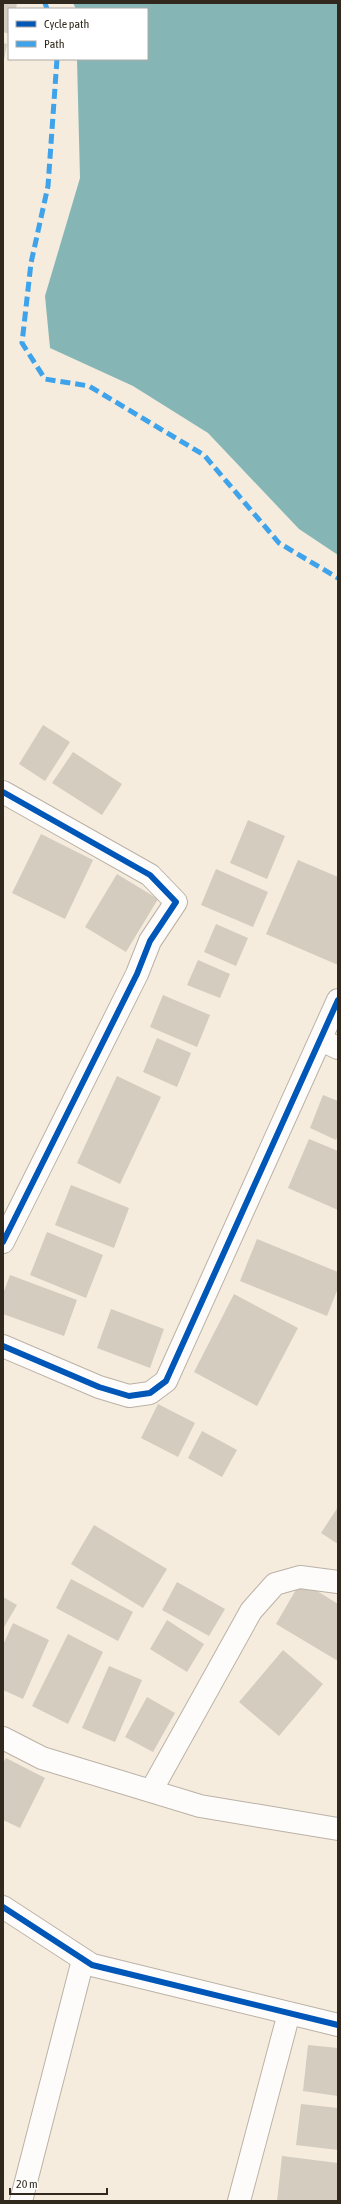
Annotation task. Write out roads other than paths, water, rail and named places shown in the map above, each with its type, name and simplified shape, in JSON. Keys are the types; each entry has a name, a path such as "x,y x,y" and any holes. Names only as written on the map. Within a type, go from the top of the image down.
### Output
{"street":[{"path":"3,792 150,875 176,902 150,941 137,974 3,1242"},
{"path":"3,1346 99,1387 130,1396 150,1393 166,1381 329,1044 338,1000"},
{"path":"151,1791 251,1611 275,1584 300,1577 338,1582"},
{"path":"3,1738 42,1758 200,1806 338,1829"},
{"path":"3,1907 92,1965 338,2025"},
{"path":"21,2201 83,1960"},
{"path":"239,2201 289,2013"}],"water":[{"path":"73,3 338,3 338,555 299,529 208,433 133,386 50,348 45,296 80,178 77,60 148,60 148,8 76,8"}]}
